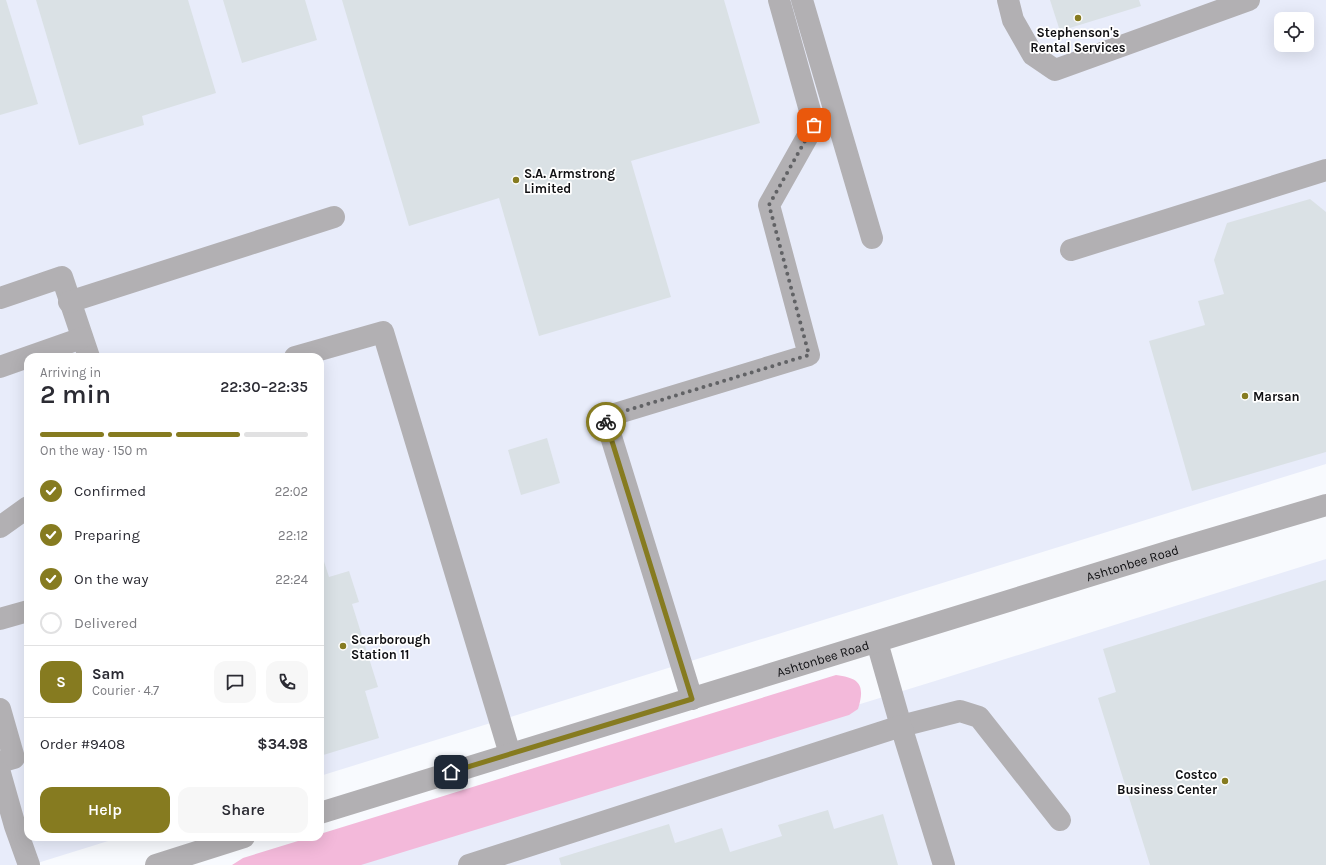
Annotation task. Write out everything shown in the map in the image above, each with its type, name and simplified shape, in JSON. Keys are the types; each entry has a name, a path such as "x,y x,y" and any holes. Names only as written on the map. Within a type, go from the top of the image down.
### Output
{"street":[{"path":"692,699 605,417 809,355 769,205 814,125 778,0"},
{"path":"802,0 872,238"},
{"path":"1008,0 1013,20 1033,55 1055,70 1249,0"},
{"path":"1072,250 1326,170"},
{"path":"69,302 334,217"},
{"path":"0,298 62,277 85,348 63,353"},
{"path":"309,353 383,332 510,754"},
{"path":"0,367 24,362"},
{"name":"Ashtonbee Road","path":"324,812 1167,552 1326,505"},
{"path":"0,527 24,510"},
{"path":"0,619 24,612"},
{"path":"877,642 944,865"},
{"path":"0,709 14,758 0,762"},
{"path":"469,865 901,726 960,711 979,718 1060,820"},
{"path":"0,773 14,826 29,865"},
{"path":"156,865 231,841"}],"shaded area":[{"path":"0,0 1326,0 1326,464 324,775 324,353 24,353 24,841 108,841 31,865 0,865"},
{"path":"1326,559 1326,865 337,865 935,681"},
{"path":"836,675 851,678 859,684 861,689 858,709 849,715 361,865 232,865 243,858 298,841 324,841 324,833"}],"building":[{"path":"0,0 6,0 38,104 0,115"},
{"path":"36,0 188,0 216,93 142,116 144,125 79,145"},
{"path":"223,0 305,0 317,40 242,63"},
{"name":"S.A. Armstrong Limited","path":"342,0 724,0 760,123 631,161 671,297 539,336 499,198 409,226"},
{"name":"Stephenson's Rental Services","path":"1050,0 1139,0 1141,6 1060,31"},
{"name":"Marsan","path":"1310,199 1326,212 1326,452 1192,491 1149,341 1205,325 1198,301 1224,294 1214,260 1227,223"},
{"path":"547,438 560,483 521,495 508,450"},
{"name":"Scarborough Station 11","path":"324,561 329,577 349,571 359,602 352,604 378,687 365,691 379,738 324,755"},
{"name":"Costco Business Center","path":"1326,580 1326,865 1150,865 1098,698 1116,692 1103,649"},
{"path":"828,810 834,829 883,814 898,865 561,865 559,858 669,824 675,843 722,828 730,852 782,836 778,825"}],"way so far":[{"path":"606,422 605,417 809,355 769,205 814,125"}],"place":[{"name":"Stephenson's Rental Services","path":"1078,18"},
{"name":"S.A. Armstrong Limited","path":"516,180"},
{"name":"Marsan","path":"1245,396"},
{"name":"Scarborough Station 11","path":"343,646"},
{"name":"Costco Business Center","path":"1225,781"}],"route":[{"path":"451,772 692,699 606,422"}]}
